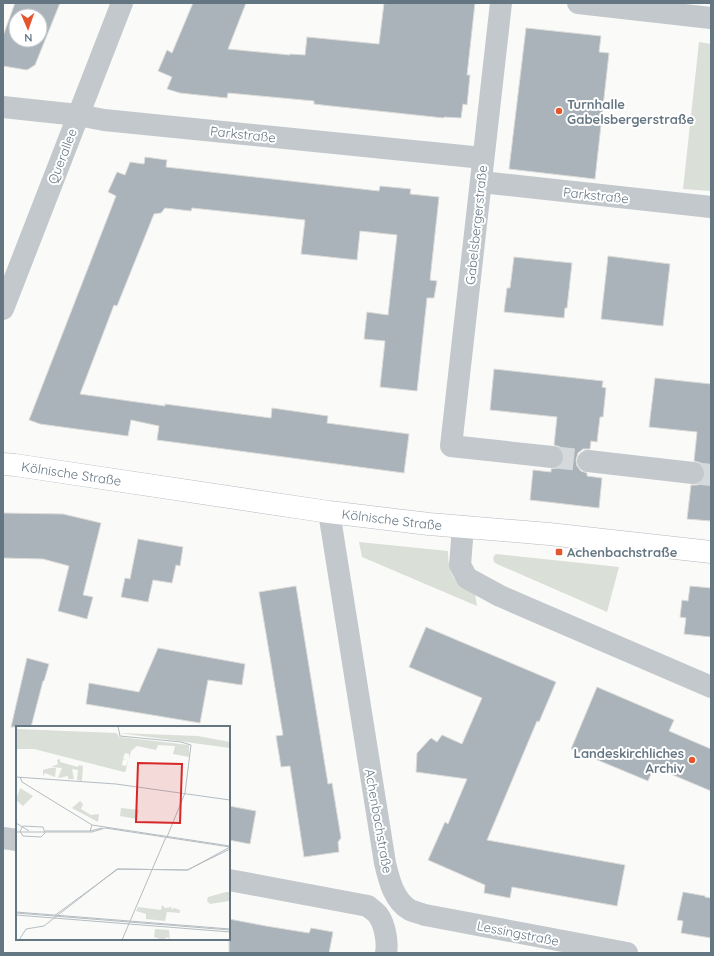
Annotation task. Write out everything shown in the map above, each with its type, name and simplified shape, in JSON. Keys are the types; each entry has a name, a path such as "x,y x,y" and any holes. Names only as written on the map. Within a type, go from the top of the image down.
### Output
{"main road":[{"name":"Kölnische Straße","path":"3,464 15,464 329,512 429,524 548,534 711,552"}],"street":[{"name":"Querallee","path":"3,309 122,3"},
{"name":"Gabelsbergerstraße","path":"500,3 451,446 552,457"},
{"path":"578,3 711,18"},
{"name":"Parkstraße","path":"3,107 78,115 104,120 483,158"},
{"name":"Parkstraße","path":"480,182 711,208"},
{"path":"588,461 693,472"},
{"name":"Achenbachstraße","path":"329,512 385,863 389,881 398,899 409,909"},
{"path":"463,526 460,565 466,578 500,596 711,687"},
{"path":"3,838 16,840"},
{"path":"230,880 368,906 379,916 385,932 386,953"},
{"name":"Lessingstraße","path":"409,909 425,915 627,953"}],"shaded area":[{"path":"699,42 711,44 711,191 683,189"},
{"path":"359,542 448,551 451,572 457,582 475,594 477,606 362,557"},
{"path":"496,554 619,567 607,612 497,564 493,559"}],"building":[{"path":"15,3 60,3 48,33 48,8 13,8"},
{"path":"193,3 246,3 228,49 305,55 307,37 379,44 384,3 475,3 467,75 470,75 467,105 463,104 461,118 444,118 314,104 314,101 228,93 227,98 180,93 167,89 172,77 158,71 167,50 172,53"},
{"path":"8,22 8,48 42,48 35,65 27,70 3,66 3,36"},
{"name":"Turnhalle Gabelsbergerstraße","path":"526,28 601,36 599,52 609,53 595,179 509,169"},
{"path":"145,157 167,160 166,167 379,191 380,186 411,189 410,194 439,197 430,280 437,281 434,298 427,298 417,391 380,387 385,341 364,339 367,312 388,315 397,235 360,231 357,260 301,254 305,220 192,208 191,211 165,208 161,213 154,214 117,306 114,305 80,394 165,406 165,404 271,418 272,408 328,416 327,423 409,434 404,473 157,440 159,426 131,420 128,436 40,424 29,420 116,196 108,192 117,172 125,175 130,162 144,164"},
{"path":"608,256 670,264 663,326 601,319"},
{"path":"514,257 572,263 567,308 565,308 564,318 504,312 507,288 510,288"},
{"path":"494,369 603,381 602,387 606,388 603,417 600,417 597,442 591,441 590,449 583,449 578,453 576,460 577,466 581,471 587,473 587,476 602,478 599,508 530,500 533,470 551,472 551,469 562,465 564,459 563,452 560,447 554,445 557,417 490,410"},
{"path":"655,378 711,384 711,521 687,519 691,485 698,485 703,481 705,474 701,463 694,461 697,432 649,427"},
{"path":"3,513 63,514 101,523 83,595 93,597 87,619 58,611 69,566 43,559 3,558"},
{"path":"138,539 183,547 180,566 176,565 172,583 153,580 148,602 121,597 125,578 130,579"},
{"path":"296,586 328,784 332,783 341,838 338,842 339,852 304,857 290,766 281,767 276,736 283,735 259,592"},
{"path":"690,586 711,588 711,637 684,634 686,618 680,617 682,600 688,601"},
{"path":"426,627 556,682 539,722 537,721 487,840 625,865 617,906 512,887 510,898 484,893 485,885 428,860 445,822 448,824 467,779 416,772 417,753 431,738 437,742 442,735 462,744 482,698 409,667"},
{"path":"158,648 245,664 242,685 208,680 200,723 86,704 89,683 139,692"},
{"path":"27,658 49,664 31,726 11,727"},
{"path":"597,687 674,720 669,731 711,749 711,791 654,767 648,781 571,749"},
{"path":"230,806 256,811 250,844 230,840"},
{"path":"683,892 711,898 711,938 681,933 683,921 677,920"},
{"path":"230,919 309,933 311,928 333,932 329,953 229,953"}],"tunnel":[{"path":"552,457 588,461"},
{"path":"693,473 711,475"}],"place":[{"name":"Turnhalle Gabelsbergerstraße","path":"559,111"},
{"name":"Achenbachstraße","path":"559,552"},
{"name":"Landeskirchliches Archiv","path":"692,760"}]}
